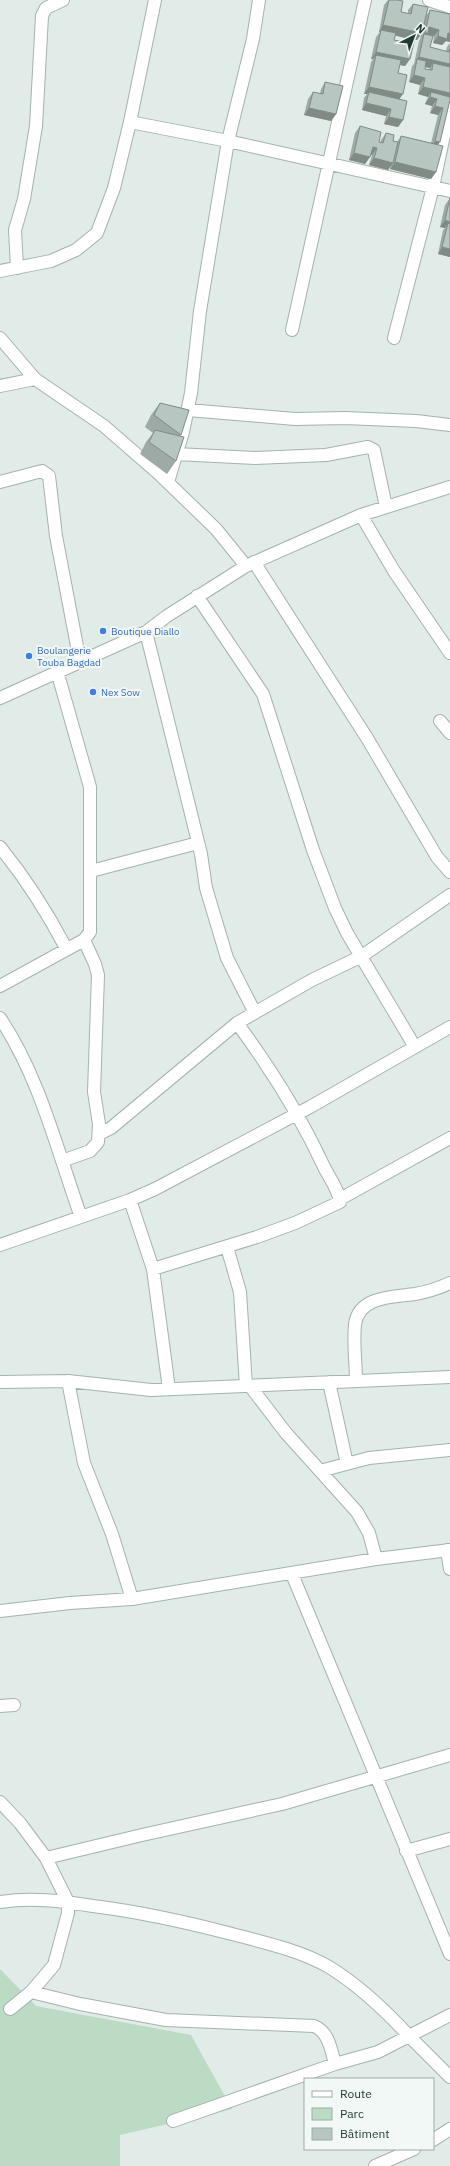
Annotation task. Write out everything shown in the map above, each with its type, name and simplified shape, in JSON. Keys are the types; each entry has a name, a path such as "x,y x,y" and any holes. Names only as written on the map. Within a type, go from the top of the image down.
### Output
{"street":[{"path":"17,268 15,230 24,199 36,126 42,16 46,8 63,0"},
{"path":"0,270 51,261 76,250 97,233 114,188 130,122 155,0"},
{"path":"168,482 188,410 196,362 200,311 228,141 253,39 259,0"},
{"path":"292,330 365,0"},
{"path":"429,0 450,7"},
{"path":"394,338 433,187 450,108"},
{"path":"130,122 228,141 329,165 450,191"},
{"path":"0,338 36,379 104,426 168,482 250,564 366,738 434,852 450,872"},
{"path":"0,386 36,379"},
{"path":"188,410 295,420 361,418 416,421 450,425"},
{"path":"176,454 255,458 326,455 368,447 374,450 386,507"},
{"path":"0,482 42,471 49,476 56,536 80,662"},
{"path":"0,698 146,632 197,596 250,564 361,514 450,487"},
{"path":"361,514 394,571 450,653"},
{"path":"197,596 263,694 313,850 347,933 415,1047"},
{"path":"146,632 198,843 206,888 227,958 255,1013"},
{"path":"0,986 66,948 84,940 90,932 90,787 57,671"},
{"path":"440,720 450,733"},
{"path":"91,871 198,843"},
{"path":"0,847 20,871 44,906 66,948"},
{"path":"99,1134 111,1128 237,1023 312,980 362,956 450,895"},
{"path":"62,1161 90,1151 94,1148 99,1134 94,1092 98,975 95,964 84,940"},
{"path":"0,1018 30,1070 46,1110 81,1217"},
{"path":"237,1023 272,1073 296,1114 340,1199"},
{"path":"0,1245 130,1200 155,1189 296,1114 450,1027"},
{"path":"154,1269 227,1247 295,1223 338,1203 340,1199 450,1138"},
{"path":"130,1200 154,1269 170,1389"},
{"path":"227,1247 240,1292 248,1386 286,1433 357,1512 369,1533 376,1559"},
{"path":"356,1381 355,1324 362,1310 369,1303 382,1298 416,1294 450,1284"},
{"path":"0,1382 68,1380 151,1390 450,1377"},
{"path":"68,1380 84,1463 112,1534 132,1599"},
{"path":"329,1382 347,1464"},
{"path":"320,1471 369,1458 450,1450"},
{"path":"0,1611 70,1603 132,1599 292,1574 376,1559 448,1550 450,1569"},
{"path":"292,1574 450,1954"},
{"path":"0,1706 14,1705"},
{"path":"46,1858 282,1804 450,1755"},
{"path":"0,1802 20,1823 46,1858 68,1902 68,1913 54,1965 31,1992 10,2009"},
{"path":"406,1851 450,1839"},
{"path":"0,1902 34,1900 68,1902 156,1915 275,1946 328,1967 344,1978 383,2008 450,2078"},
{"path":"31,1992 88,2006 166,2020 314,2026 320,2028 326,2034 335,2064"},
{"path":"173,2121 335,2064 378,2052 450,2015"},
{"path":"434,2139 450,2129"},
{"path":"375,2166 412,2150"}],"green space":[{"path":"0,1969 36,2006 191,2035 232,2109 120,2135 120,2166 0,2166"}],"building":[{"path":"389,0 403,1 401,12 411,14 413,4 428,7 422,33 383,25"},
{"path":"430,10 450,14 450,34 448,33 447,39 438,36 439,30 429,27 428,33 425,33"},
{"path":"381,30 396,33 394,40 409,43 411,37 415,38 410,59 376,52"},
{"path":"424,34 433,36 430,47 449,52 450,49 450,64 419,57"},
{"path":"376,55 401,60 398,73 407,75 403,94 369,87"},
{"path":"417,59 426,61 425,69 432,70 433,63 450,67 450,93 423,87 425,78 414,75"},
{"path":"325,82 343,86 336,114 309,108 313,92 323,94"},
{"path":"369,92 407,101 403,120 389,117 391,109 366,103"},
{"path":"431,92 450,97 440,142 435,141 443,108 435,106 437,99 430,97"},
{"path":"360,126 381,132 379,142 383,143 386,133 394,135 393,141 398,142 393,163 374,158 377,148 373,147 370,157 354,153"},
{"path":"401,136 443,146 436,172 395,162"},
{"path":"450,198 450,222 445,220"},
{"path":"448,223 450,224 450,249 442,247"},
{"path":"160,403 189,410 181,435 154,415"},
{"path":"155,430 184,437 176,461 149,442"}],"place":[{"name":"Boutique Diallo","path":"103,631"},
{"name":"Boulangerie Touba Bagdad","path":"29,656"},
{"name":"Nex Sow","path":"93,692"}]}
